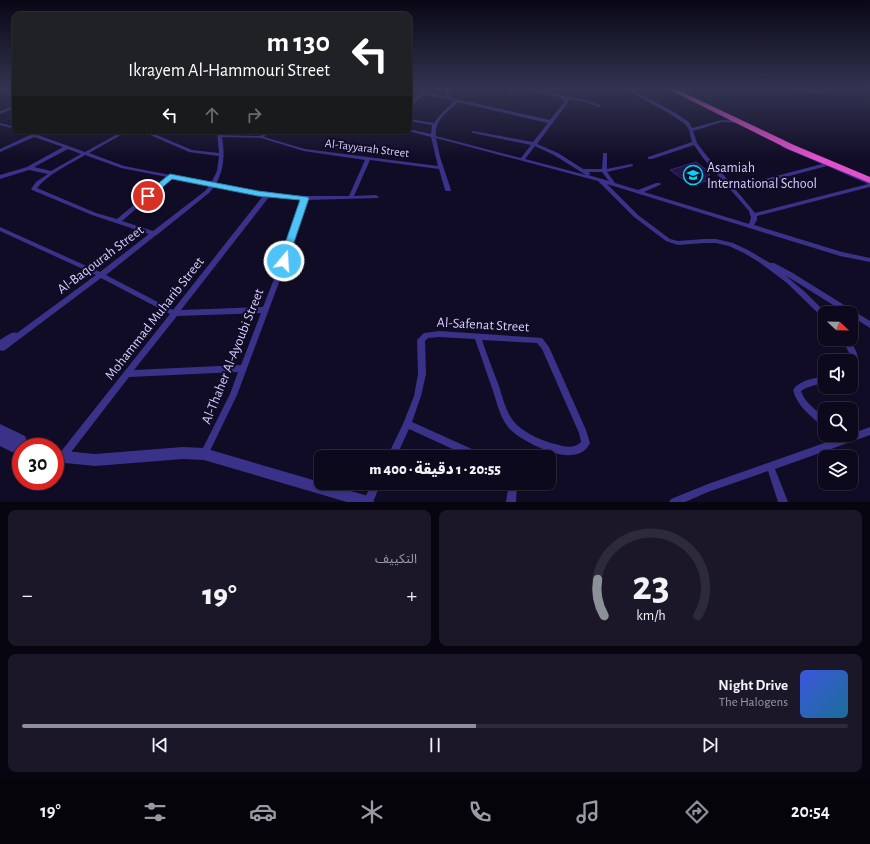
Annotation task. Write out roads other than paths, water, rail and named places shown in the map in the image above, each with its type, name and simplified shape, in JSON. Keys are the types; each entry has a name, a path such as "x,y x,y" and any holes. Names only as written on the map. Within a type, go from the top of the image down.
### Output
{"highway":[{"path":"713,112 723,118 738,122 778,142 870,180"},
{"path":"729,112 784,139 870,175"}],"street":[{"path":"445,112 434,124 432,132 440,168 448,190"},
{"path":"510,112 551,122"},
{"path":"522,160 558,112"},
{"path":"672,112 690,128 695,143 705,157 734,189 754,215 751,226"},
{"path":"690,128 698,128 723,118"},
{"path":"412,120 434,124"},
{"path":"0,124 12,127"},
{"path":"412,131 600,180 842,254 870,260"},
{"path":"473,132 534,144 556,154 600,180 645,223 668,240 676,243 703,240 721,242 737,247 764,263 789,274 870,325"},
{"path":"121,134 52,173 36,184 34,189 117,222 155,234"},
{"path":"150,134 191,151 222,155"},
{"name":"Al-Baqourah Street","path":"1,347 31,327 101,275 204,196 214,185 221,170 222,155 220,134"},
{"name":"Al-Tayyarah Street","path":"220,134 261,137 304,150 440,168"},
{"path":"261,137 264,134"},
{"path":"0,151 35,135 123,167 267,195 305,198 376,197"},
{"path":"778,142 790,150 870,184"},
{"path":"650,158 695,143"},
{"path":"0,178 29,168 67,147"},
{"path":"605,154 604,171 613,184"},
{"path":"352,197 368,158"},
{"path":"581,170 604,171 631,165"},
{"path":"734,189 825,165"},
{"path":"29,168 52,173"},
{"path":"117,222 170,177"},
{"path":"639,192 658,184"},
{"path":"754,215 870,184"},
{"name":"Mohammad Muharib Street","path":"64,449 128,374 174,312 267,195"},
{"name":"Al-Thaher Al-Ayoubi Street","path":"204,454 221,422 243,368 284,261 305,198"},
{"path":"1,230 101,275 174,312 264,310"},
{"path":"764,263 818,310"},
{"name":"Al-Safenat Street","path":"408,424 420,384 422,360 421,346 423,337 430,334 439,334 536,339 542,342 585,438 586,443 584,447 578,450 558,449 540,444 523,434 508,421 477,336"},
{"path":"128,374 243,368"},
{"path":"818,381 804,385 797,390 799,398 818,417"},
{"path":"395,450 408,424 465,450"},
{"path":"0,429 17,438"},
{"path":"858,433 870,431"},
{"path":"0,440 12,446"},
{"path":"674,502 829,442"},
{"path":"64,457 95,460 183,453 204,454 368,502 374,490"},
{"path":"770,466 783,502"},
{"path":"511,502 512,490"}],"place":[{"name":"Asamiah International School","path":"693,175"}]}
